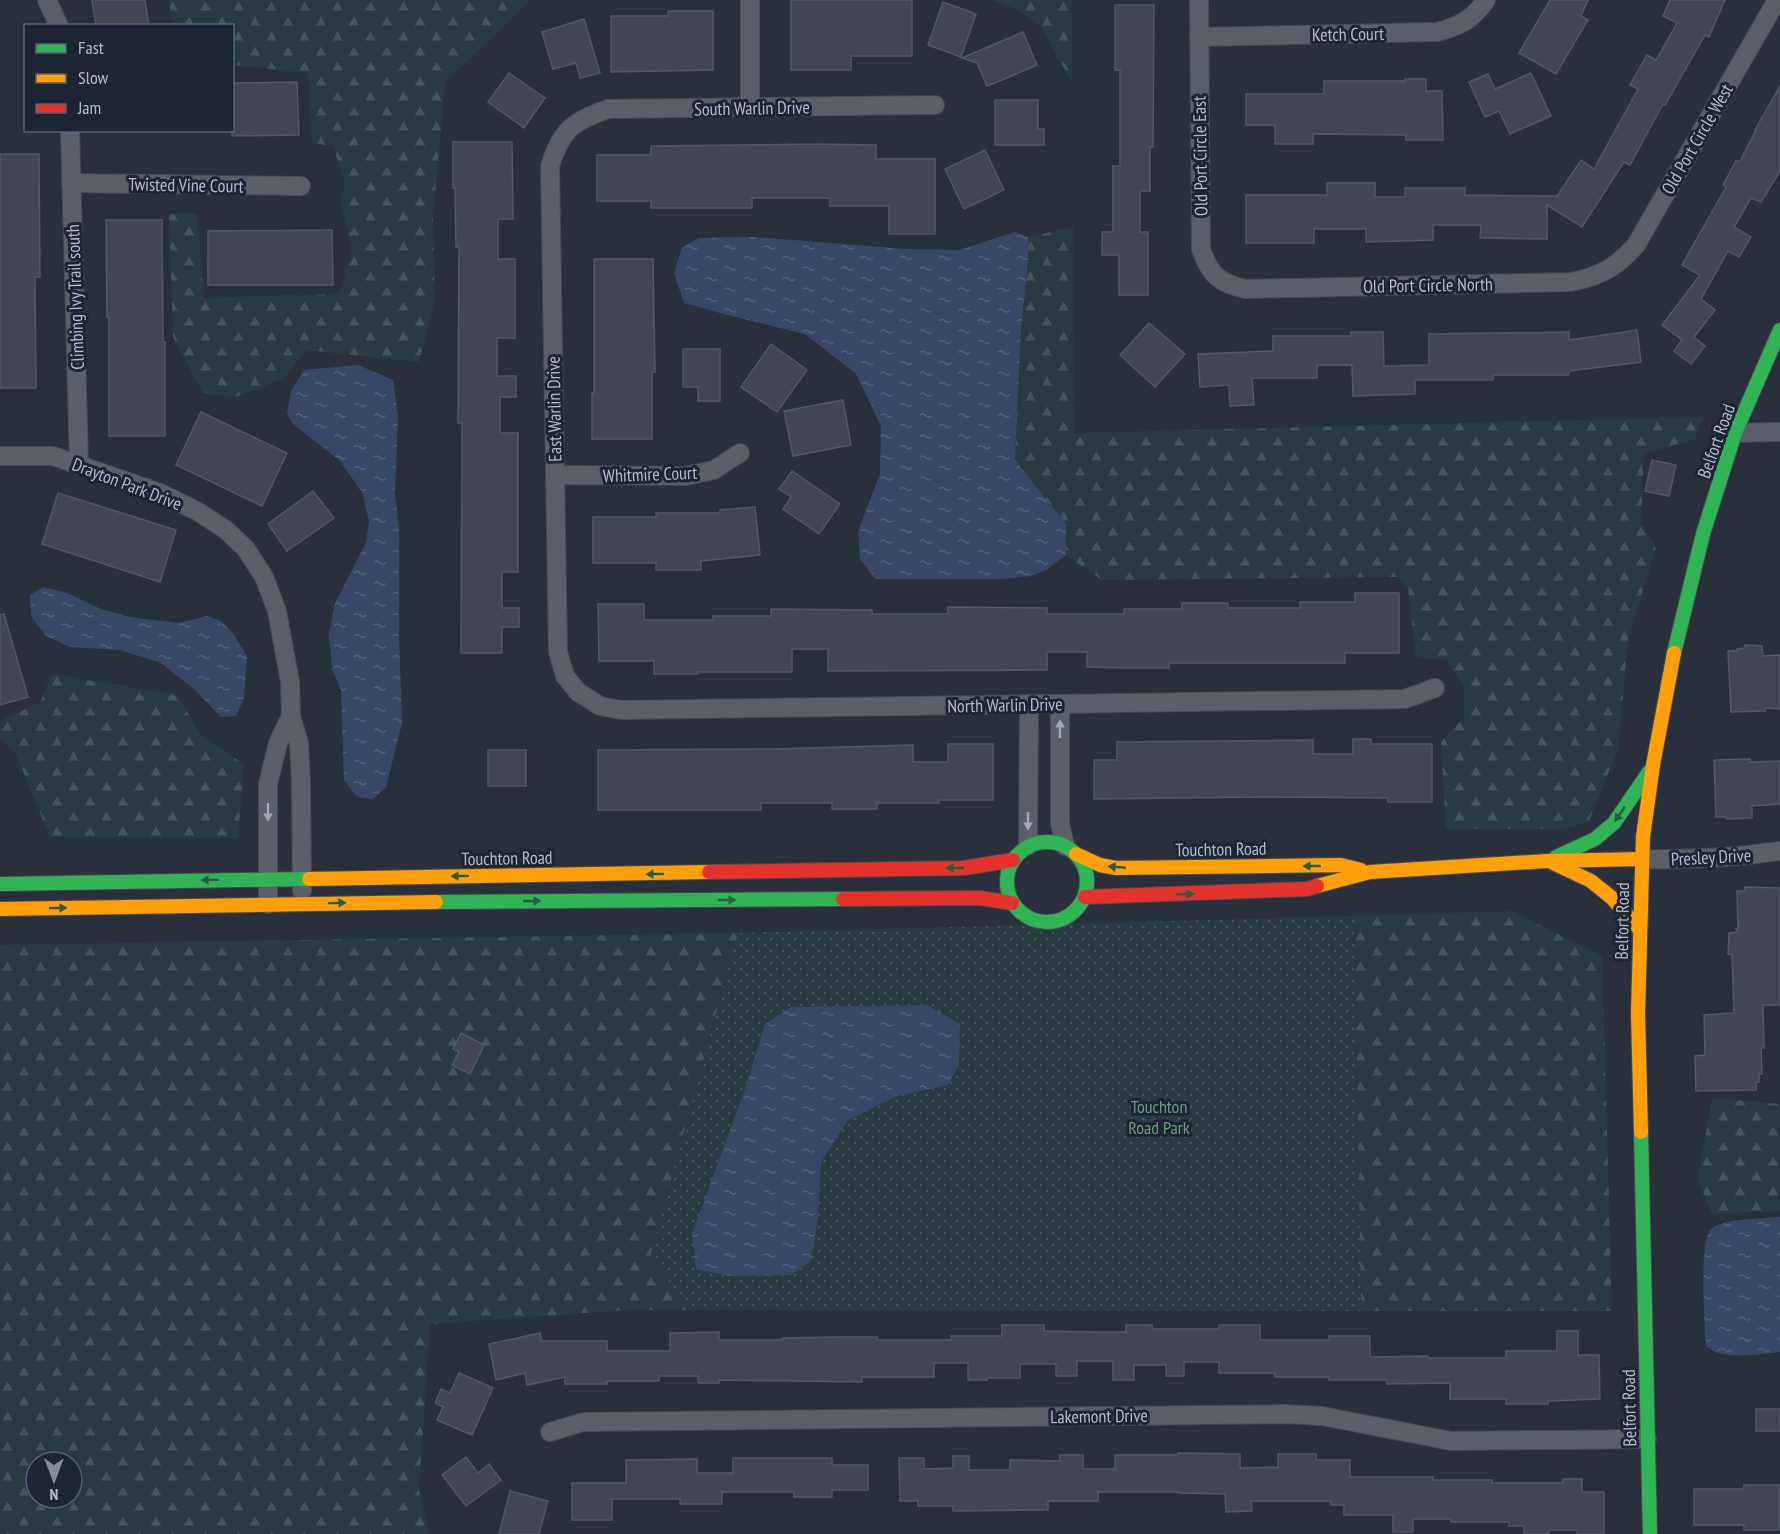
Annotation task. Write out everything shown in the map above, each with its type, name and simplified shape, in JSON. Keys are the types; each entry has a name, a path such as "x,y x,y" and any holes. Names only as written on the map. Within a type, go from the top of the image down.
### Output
{"street":[{"path":"47,0 58,24"},
{"path":"750,0 750,108"},
{"name":"Old Port Circle East","path":"1199,0 1201,249 1207,266 1217,278 1229,285 1245,288"},
{"name":"Ketch Court","path":"1199,37 1437,32 1455,27 1471,18 1486,0"},
{"name":"Old Port Circle West","path":"1608,270 1624,259 1636,245 1774,21 1777,0"},
{"name":"South Warlin Drive","path":"572,125 608,109 935,105"},
{"name":"East Warlin Drive","path":"572,125 556,145 550,166 558,652 565,676 578,692"},
{"name":"Climbing Ivy Trail south","path":"70,132 79,464"},
{"name":"Twisted Vine Court","path":"71,183 302,186"},
{"name":"Old Port Circle North","path":"1245,288 1570,282 1591,278 1608,270"},
{"name":"Belfort Road","path":"1650,1534 1638,1013 1641,859 1653,765 1669,672 1702,534 1735,433 1780,330"},
{"path":"1735,433 1780,432"},
{"name":"Whitmire Court","path":"555,475 686,476 714,470 740,453"},
{"name":"Drayton Park Drive","path":"0,456 53,456 79,464 160,493 197,511 226,530 246,549 264,577 277,611 290,682 291,716"},
{"name":"North Warlin Drive","path":"578,692 600,706 621,710 1405,699 1435,688"},
{"path":"1029,704 1029,846 1013,860 1007,874 1006,889 1012,903 1022,915 1035,921 1050,923 1065,919 1077,910 1085,897 1088,885 1083,863 1070,850 1059,823 1060,704"},
{"path":"291,716 299,743 302,783 302,903"},
{"path":"268,904 268,784 278,743 291,716"},
{"path":"1548,861 1595,839 1614,824 1653,765"},
{"path":"1029,776 1059,776"},
{"path":"268,784 302,783"},
{"name":"Touchton Road","path":"1029,846 1047,842 1070,850 1100,865 1116,868 1341,865 1370,872"},
{"name":"Presley Drive","path":"1641,859 1690,860 1780,851"},
{"name":"Touchton Road","path":"1085,897 1306,890 1370,872 1548,861 1641,859"},
{"name":"Touchton Road","path":"0,884 964,868 1013,860"},
{"path":"1548,861 1591,881 1612,898 1640,930"},
{"path":"0,909 302,903 968,898 1012,903"},
{"name":"Lakemont Drive","path":"550,1432 583,1422 1286,1414 1322,1416 1451,1441 1647,1439"}],"green space":[{"path":"168,0 531,0 445,82 433,218 435,299 419,362 306,350 283,379 235,397 203,393 173,337 169,214 197,214 204,298 340,294 352,249 340,202 345,184 333,146 312,143 308,73 234,65 234,24 173,24"},
{"path":"991,0 1072,0 1072,83 1041,26 1014,8"},
{"path":"1073,227 1074,433 1703,417 1695,439 1644,454 1641,523 1656,548 1628,639 1618,749 1589,821 1563,829 1446,829 1441,742 1464,717 1464,687 1447,660 1416,657 1408,588 1397,577 1102,580 1066,555 1066,524 1015,460 1028,237"},
{"path":"52,674 177,695 202,736 244,764 238,838 50,837 15,752 0,738 0,721 40,702"},
{"path":"1512,911 1602,956 1612,1311 1361,1311 1354,916"},
{"name":"Touchton Road Park","path":"1354,916 1361,1311 688,1310 651,1254 738,933"},
{"path":"738,933 651,1254 688,1310 627,1310 430,1324 419,1489 429,1534 0,1534 0,945"},
{"path":"1712,1098 1780,1104 1780,1211 1712,1214 1698,1180"}],"water":[{"path":"1015,232 1028,237 1028,261 1021,330 1015,460 1066,524 1066,555 1046,570 1031,576 999,579 875,579 860,559 858,531 880,474 881,426 856,374 805,334 684,303 674,273 682,247 699,238 756,237 904,249 959,250"},
{"path":"358,365 393,380 398,416 395,493 399,529 402,723 386,787 373,799 357,797 344,780 341,690 332,669 329,633 335,603 366,543 369,521 362,492 339,460 293,424 287,414 291,391 304,370"},
{"path":"43,587 67,593 101,609 129,617 178,623 207,616 221,621 233,633 247,656 244,698 236,716 221,717 195,690 161,663 120,650 70,647 46,636 31,616 30,595"},
{"path":"927,1005 960,1024 959,1063 948,1085 897,1096 848,1120 821,1162 818,1218 811,1261 791,1275 730,1276 696,1269 692,1234 746,1086 765,1024 792,1007"},
{"path":"1780,1217 1780,1352 1730,1355 1712,1351 1706,1346 1704,1303 1705,1248 1708,1235 1712,1228 1725,1223 1744,1219"}],"building":[{"path":"92,0 145,0 149,24 96,24"},
{"path":"791,0 912,0 912,56 851,56 851,70 791,70"},
{"path":"1550,0 1588,0 1581,16 1588,20 1556,74 1519,53"},
{"path":"1670,0 1725,0 1709,37 1705,35 1665,105 1663,104 1630,165 1624,162 1582,227 1547,205 1547,239 1480,238 1481,225 1433,225 1433,240 1366,242 1366,229 1314,229 1314,243 1246,243 1246,195 1327,195 1327,183 1375,183 1375,197 1405,197 1405,188 1465,188 1465,195 1557,196 1581,160 1594,169 1638,89 1630,85 1647,55 1656,60 1677,23 1663,16"},
{"path":"943,2 976,14 961,57 928,45"},
{"path":"1115,5 1154,5 1153,147 1150,147 1150,191 1140,191 1140,232 1148,232 1148,295 1119,295 1119,255 1102,255 1102,232 1113,232 1113,166 1120,166 1120,70 1115,70"},
{"path":"668,11 713,11 713,70 611,72 611,16 668,16"},
{"path":"584,19 600,73 580,78 576,63 553,69 542,32"},
{"path":"1023,32 1037,65 995,83 987,86 977,63 962,58"},
{"path":"509,73 545,98 524,128 488,102"},
{"path":"1531,73 1551,116 1510,134 1499,111 1485,117 1469,82 1488,74 1495,89"},
{"path":"1405,79 1426,79 1426,91 1442,91 1443,140 1406,140 1406,135 1313,134 1313,144 1275,144 1275,125 1246,125 1246,94 1324,94 1324,81 1405,81"},
{"path":"297,82 299,135 232,136 234,132 234,83"},
{"path":"1780,86 1780,171 1761,202 1751,198 1734,227 1751,237 1739,257 1728,251 1701,299 1715,310 1694,337 1705,346 1691,364 1674,351 1682,340 1662,325 1700,275 1682,265 1726,187 1723,185 1736,161 1740,161"},
{"path":"995,100 1038,100 1038,129 1044,129 1044,145 995,145"},
{"path":"453,142 512,142 513,219 498,219 498,259 515,259 515,338 497,338 497,376 516,376 516,397 500,397 500,433 518,433 518,572 502,572 502,608 519,608 519,627 502,627 502,653 461,653 462,423 458,423 459,247 456,247"},
{"path":"876,145 876,159 935,159 935,234 889,234 889,206 830,206 830,198 752,198 752,208 651,208 651,201 597,201 597,155 651,155 651,146"},
{"path":"985,150 1004,190 964,209 945,169"},
{"path":"0,154 39,154 40,277 35,277 36,388 0,388"},
{"path":"106,220 162,220 165,436 109,436"},
{"path":"332,230 333,285 208,285 208,231"},
{"path":"594,259 653,259 655,372 652,372 652,439 592,439"},
{"path":"1149,323 1185,354 1155,387 1120,355"},
{"path":"1637,330 1641,362 1569,371 1569,375 1493,375 1493,380 1415,380 1415,394 1353,396 1352,365 1317,365 1317,378 1252,378 1254,405 1230,406 1229,385 1200,387 1198,354 1273,351 1273,336 1351,336 1351,332 1383,332 1384,366 1429,365 1429,334 1569,332 1569,340"},
{"path":"771,344 807,370 777,412 741,387"},
{"path":"683,349 720,349 720,401 698,401 698,387 683,387"},
{"path":"843,400 851,445 793,456 784,411"},
{"path":"201,412 287,453 262,506 176,465"},
{"path":"1652,460 1676,465 1669,496 1645,491"},
{"path":"792,471 840,504 819,534 783,509 791,497 779,489"},
{"path":"313,491 334,518 287,551 268,524"},
{"path":"58,493 176,530 160,582 42,544"},
{"path":"755,507 760,555 701,561 701,570 656,570 656,563 593,563 593,517 656,517 656,513 720,513 720,510"},
{"path":"1355,593 1399,593 1399,653 1345,653 1345,663 1169,663 1169,668 1124,668 1087,667 1087,652 1047,652 1047,670 828,671 828,649 792,649 792,672 698,672 698,674 654,674 654,661 599,661 598,604 644,604 644,620 713,620 713,616 771,616 771,609 872,610 872,614 948,614 948,607 1047,608 1047,614 1124,614 1124,609 1182,609 1182,603 1228,603 1228,608 1300,608 1300,602 1355,602"},
{"path":"4,614 28,697 0,705 0,615"},
{"path":"1745,645 1762,646 1763,656 1780,655 1780,709 1765,708 1765,711 1731,712 1728,651 1737,651 1737,649 1745,648"},
{"path":"1353,739 1371,739 1371,744 1432,744 1432,802 1388,802 1388,798 1094,799 1094,760 1117,760 1117,742 1313,740 1313,754 1353,754"},
{"path":"948,744 993,744 993,800 877,803 877,809 832,809 832,803 761,803 761,810 598,810 598,750 913,745 913,762 948,762"},
{"path":"488,750 526,750 526,786 488,786"},
{"path":"1750,759 1750,762 1780,761 1780,804 1752,806 1752,818 1716,817 1714,760"},
{"path":"1745,887 1780,888 1780,1005 1763,1005 1762,1074 1759,1074 1759,1082 1756,1082 1756,1090 1696,1091 1695,1056 1705,1055 1704,1015 1734,1013 1732,955 1728,954 1729,933 1737,932 1737,891 1745,891"},
{"path":"461,1033 484,1045 470,1074 452,1065 459,1052 453,1049"},
{"path":"1002,1325 1044,1325 1044,1331 1126,1332 1126,1325 1152,1325 1152,1329 1219,1329 1219,1325 1260,1325 1260,1340 1329,1340 1329,1336 1370,1336 1370,1357 1428,1356 1428,1358 1506,1358 1506,1351 1557,1351 1557,1331 1578,1331 1578,1355 1599,1355 1600,1399 1548,1401 1548,1404 1506,1404 1506,1399 1450,1399 1450,1383 1387,1384 1387,1380 1329,1380 1329,1377 1275,1377 1275,1373 1219,1373 1219,1362 1184,1362 1184,1376 1166,1376 1166,1365 1134,1365 1134,1380 1113,1380 1113,1361 1077,1361 1077,1376 1056,1376 1056,1364 1020,1364 1020,1378 987,1378 987,1380 968,1380 968,1363 934,1363 934,1377 862,1377 862,1382 719,1380 719,1383 698,1383 698,1376 659,1376 659,1381 607,1381 607,1384 565,1384 565,1377 527,1385 525,1373 496,1380 489,1344 540,1333 542,1341 607,1341 607,1351 670,1351 670,1333 719,1332 719,1340 877,1337 877,1340 951,1340 951,1336 1002,1336"},
{"path":"459,1373 493,1388 472,1435 437,1420 443,1407 435,1403 441,1389 450,1393"},
{"path":"1756,1409 1780,1409 1780,1431 1756,1431"},
{"path":"1178,1453 1240,1454 1240,1468 1278,1467 1278,1454 1316,1454 1316,1460 1350,1460 1350,1477 1433,1477 1433,1480 1492,1480 1492,1483 1563,1483 1563,1479 1582,1479 1582,1492 1604,1492 1604,1534 1577,1534 1577,1530 1549,1530 1549,1534 1524,1534 1524,1526 1509,1526 1509,1522 1451,1522 1451,1519 1413,1519 1413,1532 1393,1532 1393,1515 1344,1515 1344,1505 1331,1505 1331,1501 1251,1501 1252,1511 1226,1512 1225,1494 1098,1492 1098,1501 1048,1501 1048,1510 953,1511 953,1506 918,1506 918,1501 900,1501 899,1458 924,1458 924,1469 953,1468 953,1456 969,1456 969,1470 1010,1470 1010,1460 1060,1461 1060,1455 1083,1455 1083,1469 1115,1469 1115,1455 1178,1455"},
{"path":"466,1457 478,1473 489,1464 501,1480 466,1506 442,1475"},
{"path":"733,1458 832,1458 832,1465 868,1465 868,1490 832,1490 832,1497 794,1497 794,1492 722,1492 722,1504 680,1504 680,1499 612,1499 612,1520 572,1520 572,1483 626,1483 626,1460 697,1459 697,1473 733,1473"},
{"path":"1744,1485 1779,1485 1779,1530 1744,1530 1744,1525 1694,1525 1694,1489 1744,1489"},
{"path":"510,1491 548,1501 539,1534 499,1534"}],"traffic: fast":[{"path":"1674,653 1703,534 1735,433 1780,330"},
{"path":"1556,857 1595,839 1614,823 1649,772"},
{"path":"1039,842 1055,842 1076,853 1087,874 1087,882 1087,890 1076,911 1055,922 1039,922 1025,916 1013,904 1007,890 1007,874 1013,860 1025,848 1039,842"},
{"path":"0,884 309,879"},
{"path":"436,902 843,899"},
{"path":"1641,1132 1650,1534"}],"traffic: slow":[{"path":"1641,1132 1638,1013 1643,837 1653,765 1674,653"},
{"path":"1076,854 1100,865 1116,868 1341,865 1361,870"},
{"path":"1317,886 1370,872 1548,861 1641,859"},
{"path":"1553,863 1591,881 1612,898 1640,930"},
{"path":"309,879 709,872"},
{"path":"0,909 436,902"}],"traffic: jam":[{"path":"709,872 964,868 1013,860"},
{"path":"1085,897 1307,889 1317,886"},
{"path":"843,899 980,898 1012,903"}]}
